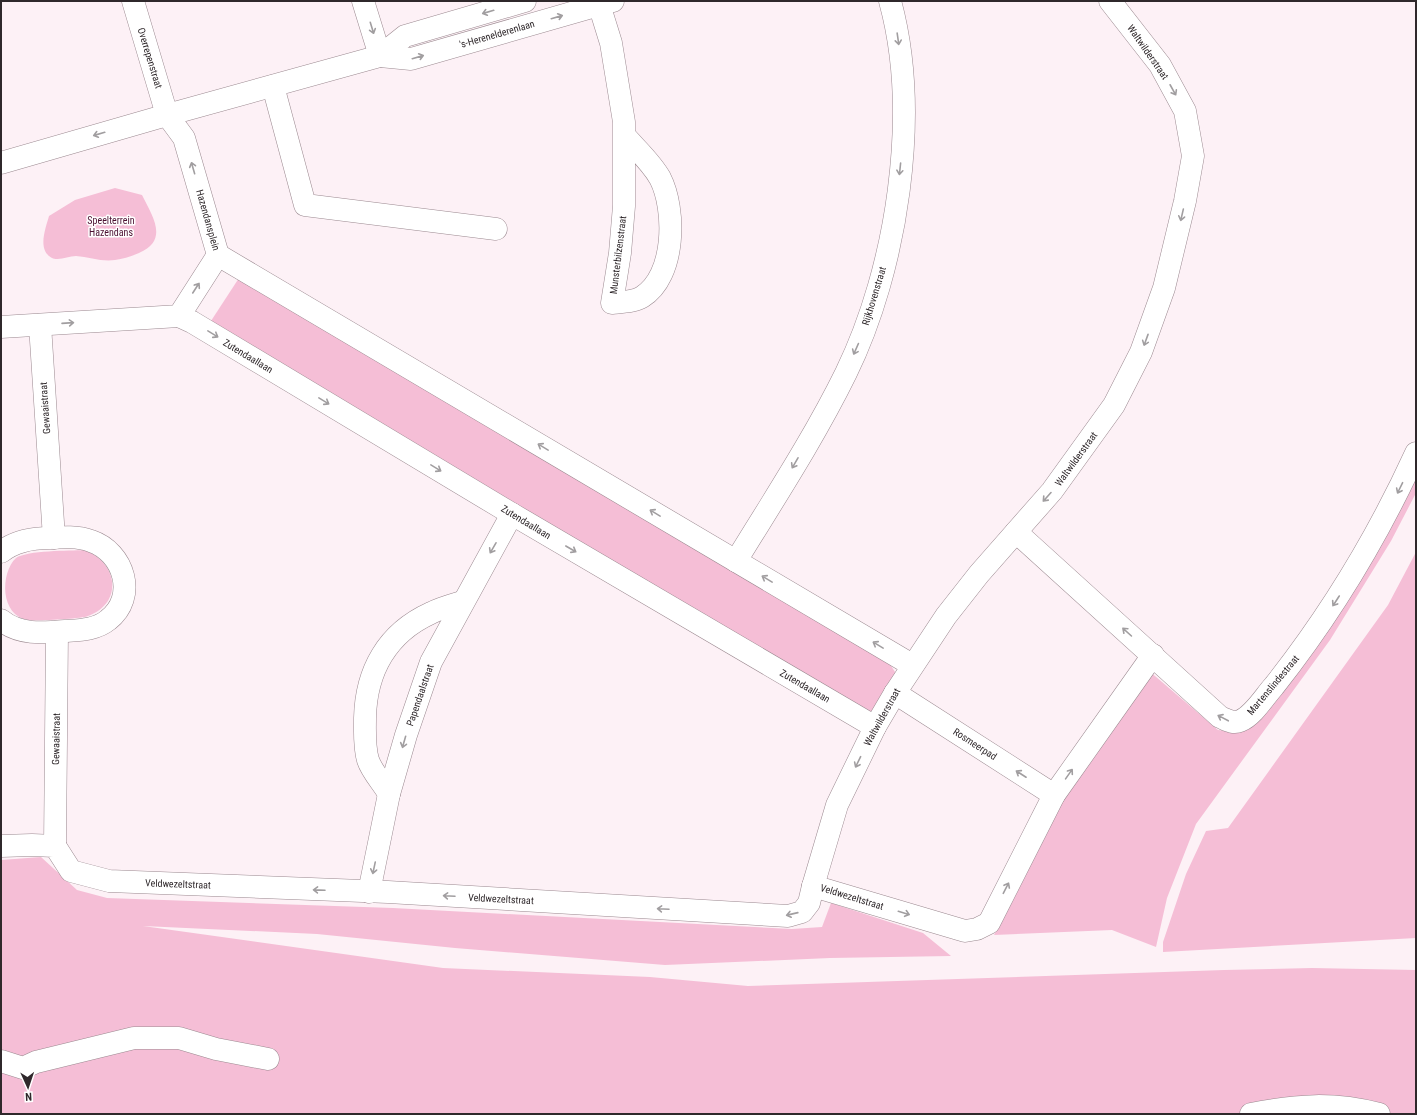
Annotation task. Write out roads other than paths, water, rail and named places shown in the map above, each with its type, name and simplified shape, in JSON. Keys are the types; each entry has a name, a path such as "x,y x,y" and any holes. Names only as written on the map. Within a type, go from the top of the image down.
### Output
{"street":[{"name":"Overrepenstraat","path":"133,1 167,115"},
{"path":"363,1 380,56"},
{"name":"'s-Herenelderenlaan","path":"380,56 405,36 525,1"},
{"name":"Rijkhovenstraat","path":"736,561 785,481 836,390 859,343 878,287 893,227 898,197 902,136 902,71 890,1"},
{"name":"Waltwilderstraat","path":"813,886 837,805 875,727 912,665 946,616 1052,491 1114,405 1141,352 1164,288 1185,201 1193,156 1185,111 1160,65 1110,1"},
{"name":"'s-Herenelderenlaan","path":"167,115 380,56 411,59 603,2"},
{"name":"Munsterbilzenstraat","path":"603,2 623,106 624,135 622,224 612,303 640,298 651,289 664,266 670,241 669,204 664,186 655,170 624,135"},
{"path":"273,86 305,205 496,229"},
{"path":"1,163 167,115"},
{"name":"Hazendansplein","path":"167,115 184,138 218,255 178,316"},
{"path":"218,255 912,665"},
{"path":"1,327 178,316"},
{"name":"Zutendaallaan","path":"178,316 192,322 512,514 875,727"},
{"name":"Gewaaistraat","path":"40,325 54,538"},
{"name":"Martenslindestraat","path":"1016,532 1220,717 1232,722 1240,721 1250,715 1292,662 1336,602 1382,524 1416,453"},
{"name":"Papendaalstraat","path":"369,892 389,794 406,735 431,662 462,602 512,514"},
{"path":"1,552 10,545 33,538 77,537 92,541 113,554 121,565 125,583 123,598 118,610 108,620 95,627 57,632 22,631 8,626 1,620"},
{"path":"389,794 368,760 365,736 368,687 378,662 389,643 407,627 431,613 462,602"},
{"name":"Gewaaistraat","path":"55,846 57,632"},
{"path":"1054,795 1153,655"},
{"name":"Rosmeerpad","path":"895,693 1054,795"},
{"name":"Veldwezeltstraat","path":"55,846 71,871 109,881 369,892 788,916 802,912 809,903 813,886 965,931 977,929 989,923 1054,795"},
{"path":"1,846 55,846"},
{"path":"1,1061 23,1068 36,1062 134,1038 179,1038 216,1049 268,1059"},
{"path":"1251,1114 1293,1106 1333,1105 1379,1114"}],"park label":[{"name":"Speelterrein Hazendans","path":"111,226"}]}
